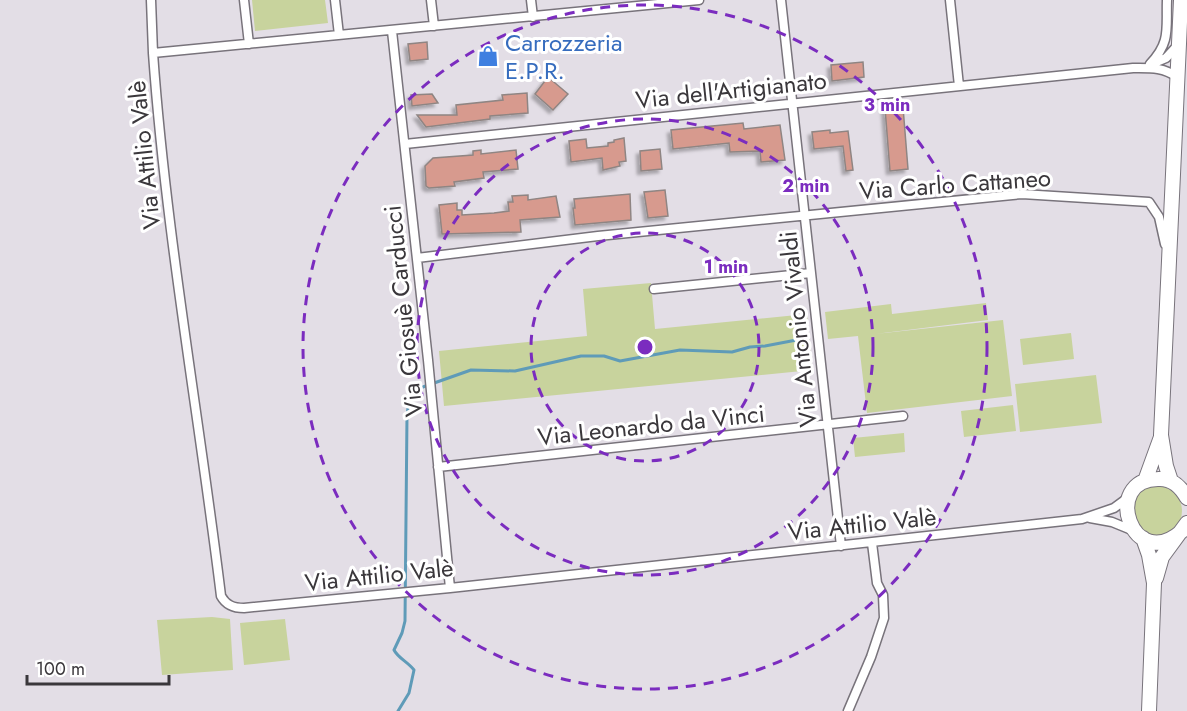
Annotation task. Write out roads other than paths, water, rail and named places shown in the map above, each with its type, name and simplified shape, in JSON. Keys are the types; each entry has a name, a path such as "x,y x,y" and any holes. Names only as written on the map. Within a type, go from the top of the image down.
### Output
{"main road":[{"path":"1172,482 1161,435 1181,0"},
{"path":"1145,482 1161,435"},
{"path":"1155,583 1149,555 1126,513 1129,497 1137,486 1158,478 1172,482 1182,490 1187,498"},
{"path":"1138,535 1161,542 1175,537 1185,527"},
{"path":"1149,711 1155,583 1162,557 1185,527"}],"street":[{"name":"Via Attilio Valè","path":"151,0 156,101 173,246 221,596 224,602 231,606 244,608 450,588 1090,518 1114,508 1129,497"},
{"path":"244,0 249,44"},
{"path":"335,0 339,35"},
{"path":"431,0 434,26"},
{"path":"531,0 533,17"},
{"path":"153,53 533,17 632,3 699,0"},
{"name":"Via Antonio Vivaldi","path":"781,0 841,546"},
{"path":"950,0 959,86"},
{"path":"1150,64 1165,44 1167,0"},
{"name":"Via Giosuè Carducci","path":"392,31 430,374 450,588"},
{"name":"Via dell'Artigianato","path":"1133,68 1166,58 1181,39"},
{"name":"Via dell'Artigianato","path":"405,144 1133,68 1160,68 1177,77"},
{"name":"Via Carlo Cattaneo","path":"417,258 598,236 1022,194 1149,202 1154,206 1159,217 1168,258"},
{"path":"654,289 811,273"},
{"name":"Via Leonardo da Vinci","path":"438,467 903,416"},
{"name":"Via Attilio Valè","path":"1090,518 1112,522 1138,535"},
{"path":"849,711 884,618 883,596 877,583 872,543"}],"waterway":[{"path":"398,711 409,693 414,670 394,650 405,621 407,415 410,395 420,388 471,370 515,371 581,356 604,356 620,361 680,350 732,352 807,338"}],"place":[{"name":"Carrozzeria E.P.R.","path":"488,56"}]}
